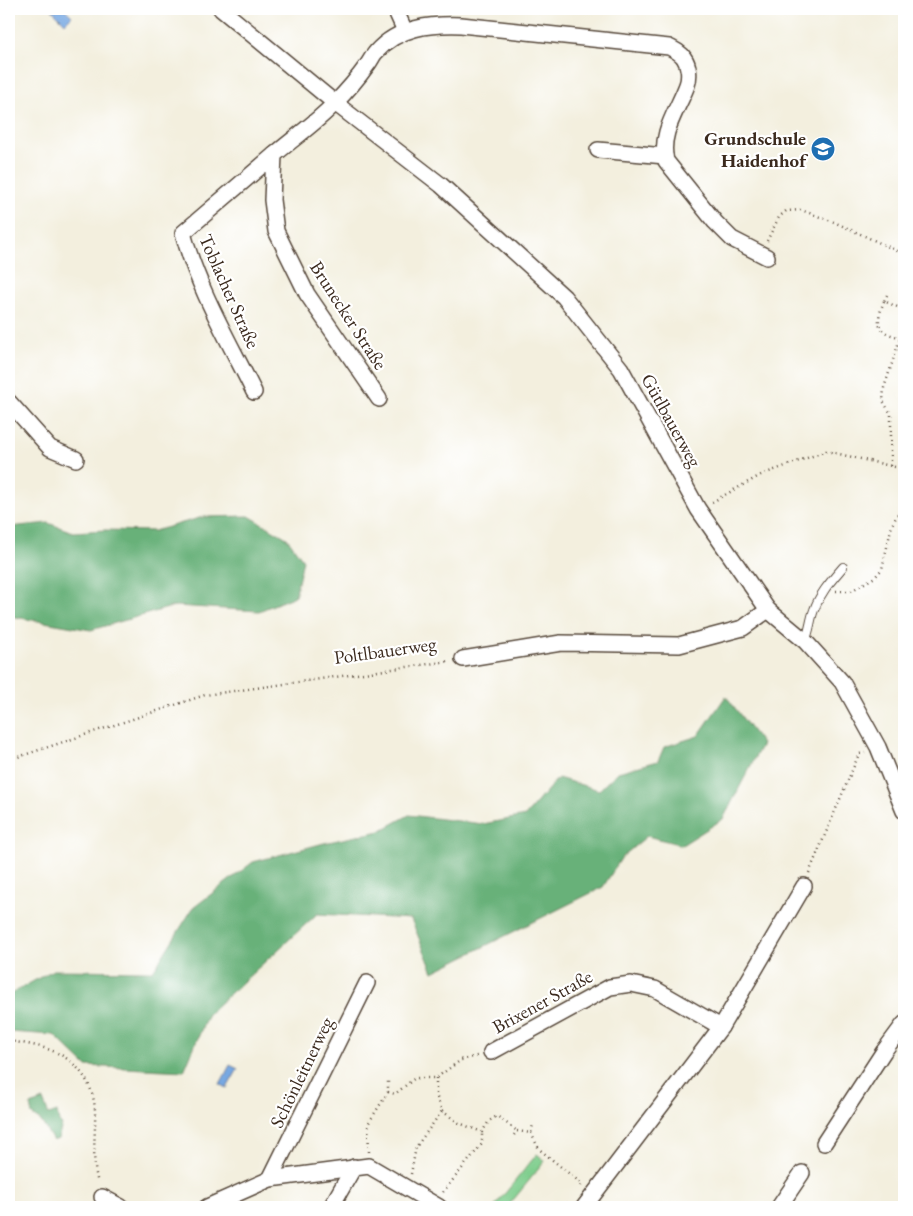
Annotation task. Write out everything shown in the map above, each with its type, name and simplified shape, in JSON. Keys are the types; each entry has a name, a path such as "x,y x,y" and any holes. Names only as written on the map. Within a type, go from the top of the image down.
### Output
{"street":[{"name":"Gütlbauerweg","path":"221,9 335,103 441,185 564,297 621,369 698,510 768,610 805,641 842,682 878,747 904,811"},
{"path":"394,9 404,31"},
{"path":"274,156 335,103 363,71 376,52 404,31 440,24 461,25 670,46 686,60 689,71 688,83 676,107 666,136 663,151 666,161 715,222 732,239 763,256"},
{"path":"598,150 664,156"},
{"name":"Toblacher Straße","path":"254,392 188,254 183,233 274,156"},
{"name":"Brunecker Straße","path":"274,156 272,200 276,232 307,294 379,399"},
{"path":"9,402 50,448 76,459"},
{"name":"Poltlbauerweg","path":"463,659 561,643 680,645 743,628 768,610"},
{"path":"584,1207 722,1027 804,886"},
{"name":"Schönleitnerweg","path":"270,1180 367,983"},
{"name":"Brixener Straße","path":"491,1052 610,987 631,984 655,989 722,1027"},
{"path":"824,1143 884,1051 904,1024"},
{"path":"331,1207 361,1166"},
{"path":"207,1207 270,1180 361,1166 409,1189 436,1206"},
{"path":"779,1207 802,1173"},
{"path":"102,1197 121,1207"}],"lane":[{"path":"805,641 810,630 814,609 825,589 843,567"}],"path":[{"path":"763,256 779,217 786,211 794,210 812,213 904,254"},
{"path":"887,295 878,316 878,323 882,330 890,335 899,337"},
{"path":"884,301 904,310"},
{"path":"891,466 890,414 883,401 884,388 904,326"},
{"path":"698,510 761,475 826,451 904,469"},
{"path":"825,589 840,592 851,591 875,577 882,569 892,525 904,502"},
{"name":"Poltlbauerweg","path":"9,760 205,695 463,659"},
{"path":"804,886 860,754"},
{"path":"9,1041 50,1050 65,1058 82,1071 94,1097 93,1165 102,1197"},
{"path":"388,1092 395,1094 415,1078 436,1078 461,1060"},
{"path":"436,1078 436,1095 442,1111 459,1123 482,1132"},
{"path":"361,1166 368,1124 388,1092 388,1080"},
{"path":"409,1189 416,1147 442,1111"},
{"path":"487,1116 489,1122"},
{"path":"436,1206 482,1144 482,1132 489,1122 497,1116 517,1131 531,1132"},
{"path":"533,1126 531,1132 539,1148 582,1184 576,1192"},
{"path":"514,1135 517,1131"},
{"path":"564,1207 570,1199"}],"green space":[{"path":"249,516 287,538 303,560 295,596 259,611 175,606 91,630 9,616 9,527 48,523 73,532 106,530 154,531 203,517"},
{"path":"726,696 762,744 723,819 682,845 647,836 622,857 603,887 433,972 411,919 317,914 208,1014 184,1071 86,1066 54,1035 9,1032 9,995 53,970 153,971 193,908 253,862 324,843 380,831 409,815 483,824 525,816 558,778 599,790 618,772 658,761 664,747 698,736"},
{"path":"43,1100 49,1115 57,1112 59,1122 62,1125 58,1139 53,1141 41,1121 32,1115 30,1105"},
{"path":"537,1154 545,1161 509,1205 511,1207 494,1207"}],"water":[{"path":"53,9 65,9 72,16 65,23"},
{"path":"230,1065 238,1069 227,1088 220,1084"}],"place":[{"name":"Grundschule Haidenhof","path":"823,149"}]}
